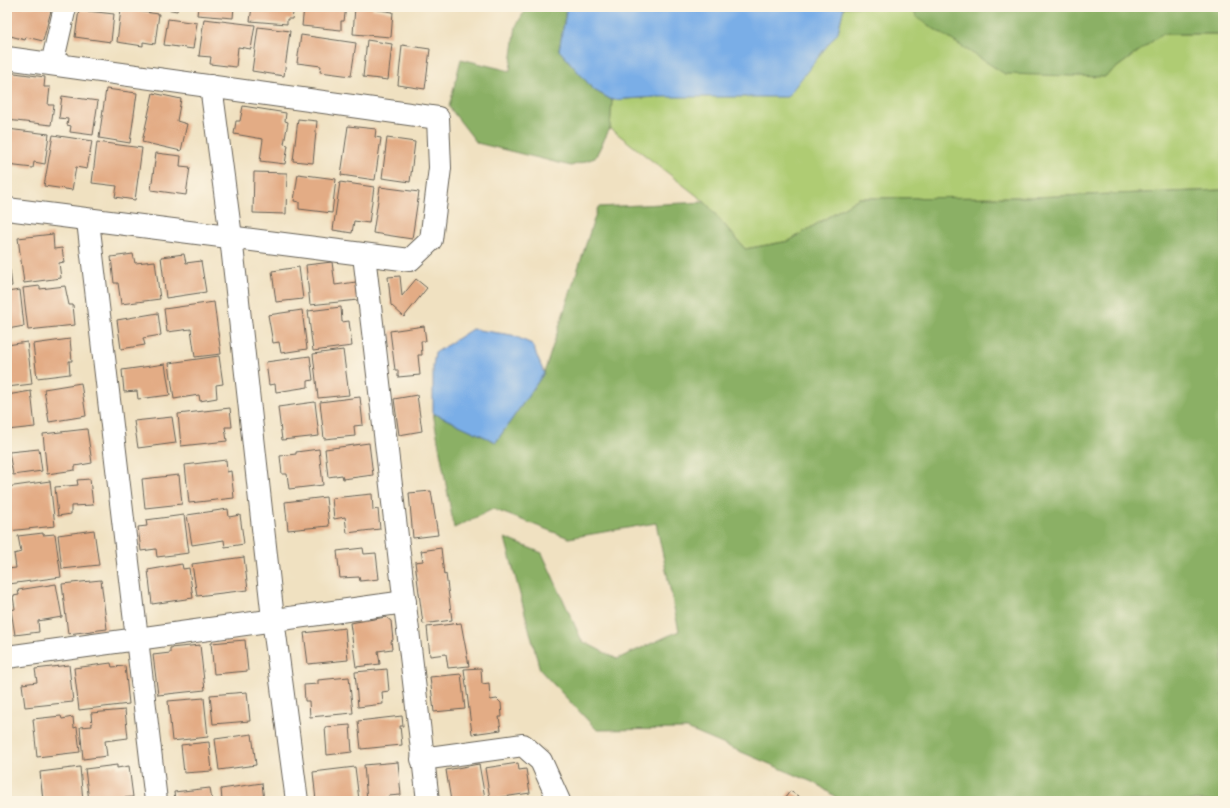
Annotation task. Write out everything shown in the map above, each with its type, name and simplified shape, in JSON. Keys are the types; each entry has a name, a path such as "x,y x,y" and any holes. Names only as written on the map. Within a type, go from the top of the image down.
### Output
{"street":[{"path":"52,64 66,7"},
{"path":"7,58 438,118 440,168 431,240 410,260 231,237 88,221 7,209"},
{"path":"211,86 231,237 273,619 296,801"},
{"path":"88,221 156,801"},
{"path":"364,255 428,801"},
{"path":"7,657 136,640 273,619 405,602"},
{"path":"422,759 523,745 542,761 559,801"}],"green space":[{"path":"527,7 567,7 559,50 594,90 612,100 610,128 595,158 571,166 477,143 449,107 461,59 510,71 516,26"},
{"path":"844,7 912,7 917,18 1104,77 1162,34 1223,34 1223,190 1032,197 859,198 789,241 745,249 705,202 610,128 612,100 656,97 838,32"},
{"path":"912,7 1223,7 1223,34 1162,34 1104,77 1005,74 917,18"},
{"path":"1223,190 1223,801 841,801 817,784 687,729 597,730 540,670 505,538 542,553 582,641 617,659 679,631 656,523 569,538 493,509 454,528 433,413 496,442 544,373 598,207 705,202 745,249 789,241 859,198 1032,197"}],"water":[{"path":"567,7 844,7 838,32 787,97 656,97 612,100 594,90 559,50"},
{"path":"472,329 512,335 532,344 544,373 496,442 433,413 433,366 435,353"}],"building":[{"path":"7,7 52,7 43,41 26,37 25,40 7,35"},
{"path":"155,7 178,7 177,11"},
{"path":"198,7 234,7 233,18 197,15"},
{"path":"252,7 294,7 292,19 287,19 287,24 250,21"},
{"path":"304,7 346,7 344,21 341,21 341,30 302,26"},
{"path":"355,7 373,7 372,9 393,12 391,37 353,34"},
{"path":"121,9 159,14 155,44 143,42 143,46 117,42"},
{"path":"79,10 114,14 111,42 75,37"},
{"path":"168,19 197,23 193,49 164,45"},
{"path":"204,19 255,25 251,49 238,47 236,67 210,64 211,57 199,56"},
{"path":"258,27 290,31 284,76 252,71"},
{"path":"301,35 356,43 351,76 320,72 321,66 297,63"},
{"path":"367,40 392,44 388,80 363,77"},
{"path":"402,45 430,49 425,89 398,85"},
{"path":"7,72 45,77 44,87 50,87 48,105 54,105 51,125 7,120"},
{"path":"106,89 137,93 130,143 99,138"},
{"path":"153,93 181,99 177,121 187,124 181,151 142,142"},
{"path":"62,96 98,101 93,135 70,132 71,126 67,125 68,119 59,118"},
{"path":"243,106 286,113 285,121 288,122 284,144 288,145 285,164 260,161 263,139 234,134 236,121 240,121"},
{"path":"298,119 317,121 313,163 293,161"},
{"path":"348,126 376,129 375,137 381,138 375,180 341,175"},
{"path":"7,129 49,134 45,164 34,162 33,168 7,165"},
{"path":"53,135 92,141 87,169 76,167 72,190 44,186"},
{"path":"387,138 415,142 410,182 382,178"},
{"path":"97,142 142,148 135,200 115,197 117,186 92,183"},
{"path":"156,153 181,156 180,166 190,167 186,195 151,190"},
{"path":"254,172 287,173 286,214 253,213"},
{"path":"298,174 336,179 332,213 299,209 299,202 294,201"},
{"path":"340,182 374,187 369,223 354,221 352,233 333,230"},
{"path":"380,187 419,192 412,239 373,233"},
{"path":"53,234 54,249 62,248 64,262 59,263 61,278 24,283 18,238"},
{"path":"133,254 135,263 155,261 160,299 121,304 118,283 114,283 111,257"},
{"path":"184,254 186,263 201,261 206,292 166,298 161,257"},
{"path":"332,262 335,285 356,282 358,300 310,305 306,265"},
{"path":"299,267 303,299 276,302 272,271"},
{"path":"10,270 12,286 7,287 7,271"},
{"path":"400,276 402,296 416,279 427,288 404,317 391,305 388,277"},
{"path":"40,286 40,289 65,286 69,305 73,305 75,325 28,330 23,288"},
{"path":"20,290 24,326 8,329 10,336 7,336 7,292"},
{"path":"214,302 221,354 195,357 191,329 167,332 164,309"},
{"path":"341,307 342,322 349,321 352,346 313,351 308,311"},
{"path":"302,310 307,349 281,353 279,342 273,343 268,315"},
{"path":"158,313 161,335 143,338 145,345 121,349 117,320"},
{"path":"424,326 426,341 421,341 422,355 418,355 420,375 398,377 398,370 395,370 390,331"},
{"path":"70,339 72,361 69,361 70,374 37,378 33,344"},
{"path":"27,342 32,384 7,387 7,345"},
{"path":"343,350 349,395 318,398 313,354"},
{"path":"219,356 223,384 216,385 217,398 200,401 199,395 174,399 169,363"},
{"path":"310,356 313,380 308,381 308,387 276,392 275,384 269,385 266,362"},
{"path":"165,364 170,395 138,399 137,391 124,392 122,370"},
{"path":"81,383 86,416 49,422 44,389"},
{"path":"31,391 35,427 7,430 7,395"},
{"path":"417,395 422,431 399,435 394,399"},
{"path":"360,397 363,425 354,426 355,436 324,439 320,402"},
{"path":"315,402 319,436 282,440 278,407"},
{"path":"230,408 232,427 225,427 227,441 181,446 178,414"},
{"path":"172,417 176,443 138,448 134,421"},
{"path":"87,429 92,463 75,466 75,470 47,474 43,434"},
{"path":"369,443 373,475 343,479 342,475 328,477 325,449"},
{"path":"39,449 42,471 13,475 9,452"},
{"path":"319,449 323,485 289,489 287,474 282,474 280,456"},
{"path":"226,460 227,472 231,471 234,498 189,503 185,465"},
{"path":"179,475 182,504 145,508 142,479"},
{"path":"90,479 93,505 71,506 71,514 58,516 55,487 78,485 77,480"},
{"path":"50,481 55,526 8,531 7,487"},
{"path":"431,491 438,535 413,538 409,493"},
{"path":"372,494 373,510 378,509 380,529 347,533 345,517 334,519 332,498"},
{"path":"326,497 329,526 288,530 285,502"},
{"path":"228,509 229,517 240,515 244,544 225,547 224,540 192,545 187,515"},
{"path":"184,515 189,553 157,557 156,549 141,551 138,527 147,526 146,520"},
{"path":"94,530 99,565 62,569 58,535"},
{"path":"43,533 43,535 55,534 61,577 9,584 8,569 16,568 14,554 21,552 18,536"},
{"path":"363,548 364,554 376,553 379,579 360,581 359,577 340,578 337,551"},
{"path":"441,548 452,620 423,624 415,562 423,561 421,551"},
{"path":"244,557 248,590 197,596 192,564"},
{"path":"182,564 183,569 189,568 193,598 152,604 148,570"},
{"path":"101,580 107,629 68,634 62,584"},
{"path":"56,584 62,617 38,621 39,632 15,635 11,610 15,609 13,596 19,595 18,590"},
{"path":"386,617 391,621 393,640 391,641 392,649 378,651 380,664 356,667 350,623"},
{"path":"461,623 469,666 448,668 446,654 430,656 427,627"},
{"path":"345,628 348,660 308,664 304,633"},
{"path":"245,640 248,671 214,674 211,643"},
{"path":"200,645 205,690 158,695 153,655 170,653 170,648"},
{"path":"111,663 112,667 125,666 129,704 79,710 74,668"},
{"path":"69,665 73,702 25,707 22,684 37,682 35,669"},
{"path":"481,668 482,684 489,683 490,700 497,699 501,703 502,717 499,717 501,730 472,734 464,669"},
{"path":"387,669 389,691 382,692 383,704 358,707 355,672"},
{"path":"461,674 465,709 434,712 430,677"},
{"path":"349,677 353,713 310,717 309,701 305,701 304,685 318,684 318,680"},
{"path":"247,692 250,721 213,724 210,695"},
{"path":"204,698 208,737 172,741 168,701"},
{"path":"125,710 128,738 105,741 107,756 83,759 80,727 92,726 91,713"},
{"path":"61,716 62,719 73,717 74,728 77,727 80,752 37,757 33,719"},
{"path":"402,716 403,726 400,726 402,745 361,749 358,721"},
{"path":"350,725 352,752 327,755 325,727"},
{"path":"252,734 256,765 219,770 215,739"},
{"path":"209,742 212,771 184,773 181,745"},
{"path":"398,762 401,795 388,796 389,801 367,801 364,765"},
{"path":"518,763 519,770 526,769 530,793 490,799 485,768"},
{"path":"479,764 485,798 451,801 446,770"},
{"path":"117,765 117,768 129,766 133,797 89,801 85,769"},
{"path":"80,767 83,801 43,801 40,772"},
{"path":"355,767 359,800 316,801 313,772"},
{"path":"262,783 264,801 222,801 221,789"},
{"path":"210,788 212,801 175,801 174,792"},
{"path":"790,791 806,801 783,801"}]}
